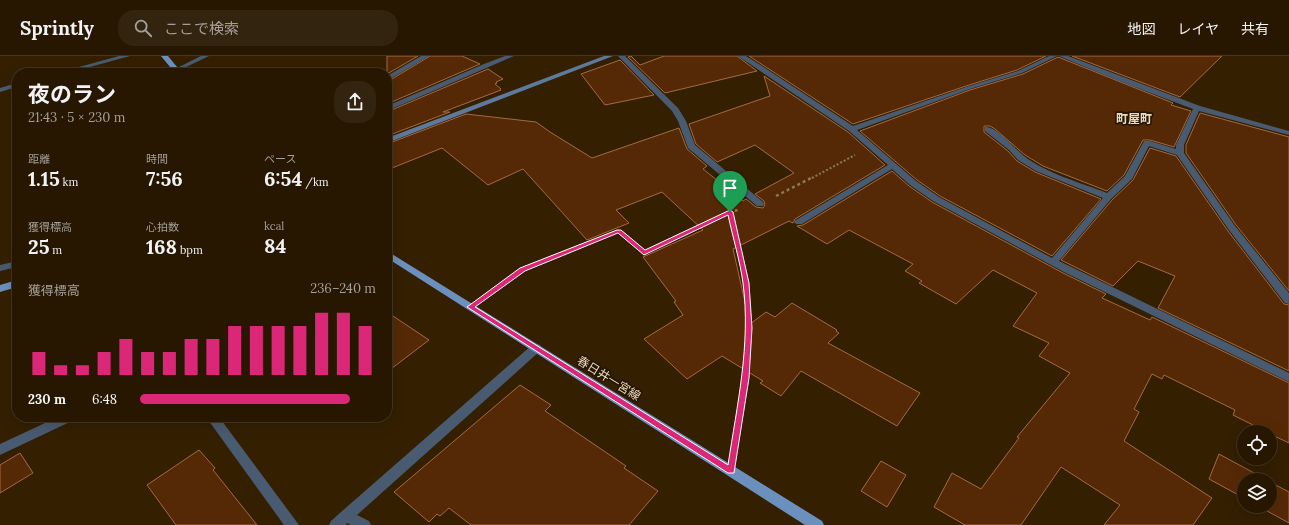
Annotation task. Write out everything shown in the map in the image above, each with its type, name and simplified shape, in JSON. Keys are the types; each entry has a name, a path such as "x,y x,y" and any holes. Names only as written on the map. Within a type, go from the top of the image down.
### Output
{"main road":[{"path":"164,56 174,68"},
{"name":"春日井一宮線","path":"392,257 817,525"},
{"path":"0,289 12,285"}],"street":[{"path":"80,68 127,56"},
{"path":"183,68 206,56"},
{"path":"392,76 426,56"},
{"path":"392,107 486,65 511,56"},
{"path":"392,139 610,56"},
{"path":"621,56 675,110 682,121 691,146 760,204"},
{"path":"741,56 760,67 852,129 913,183 936,199 1053,262 1289,378"},
{"path":"852,129 968,88 1020,72 1054,56"},
{"path":"1062,56 1197,108 1289,133"},
{"path":"0,90 12,86"},
{"path":"1197,108 1180,145 1180,153 1225,220 1261,268 1289,300"},
{"path":"988,129 1012,148 1021,158 1039,169 1108,197"},
{"path":"1053,262 1108,197 1128,177 1147,143 1180,153"},
{"path":"798,222 893,165"},
{"path":"0,268 12,265"},
{"path":"341,520 536,348"},
{"path":"0,450 59,422"},
{"path":"216,422 292,525"},
{"path":"341,520 364,525"}],"path":[{"path":"470,307 522,269 619,231 644,253 730,212 760,204 822,174 871,146"},
{"path":"730,212 746,283 748,328 745,378 731,471"}],"building":[{"path":"387,56 418,56 392,71 392,68 387,68"},
{"path":"430,56 462,56 480,64 392,102 392,79"},
{"path":"631,56 640,65 664,56 737,56 757,71 665,93 628,57"},
{"path":"749,56 1046,56 1017,70 853,124"},
{"path":"1072,56 1222,56 1180,97"},
{"path":"1058,57 1173,103 1171,105 1191,111 1174,147 1150,140 1143,140 1124,175 1107,191 1043,166 1025,155 995,129 990,126 984,126 984,132 1008,151 1017,161 1035,172 1101,199 1052,256 940,196 917,180 860,131 970,90 1023,74"},
{"path":"620,60 654,95 605,105 581,74"},
{"path":"488,69 503,79 495,84 501,90 443,112 450,112 392,134 392,110"},
{"path":"764,76 848,132 885,165 795,219 793,223 789,221 733,249 750,324 766,312 775,317 792,303 837,330 836,331 839,333 828,343 920,393 897,426 801,371 781,396 760,383 763,381 722,356 687,379 644,339 683,315 674,302 676,301 643,257 703,230 662,192 616,210 629,223 587,240 523,169 488,185 442,148 392,168 392,142 466,114 536,122 592,158 679,128 687,149 707,166 703,169 743,201 746,199 756,207 763,208 765,205 764,201 755,194 794,173 755,145 717,162 696,144 689,124 770,96"},
{"path":"1200,113 1289,137 1289,291 1236,225 1186,153 1186,145"},
{"path":"1150,148 1176,156 1228,231 1284,304 1289,305 1289,371 1158,308 1175,276 1138,261 1113,286 1061,260 1112,200 1133,180"},
{"path":"892,171 909,186 932,202 1063,273 1106,294 1102,298 1150,320 1152,317 1289,383 1289,443 1277,437 1277,425 1253,425 1233,415 1235,410 1164,375 1162,379 1152,374 1134,409 1139,412 1124,441 1212,498 1193,525 1104,525 1120,505 1061,467 1021,525 965,525 934,507 952,473 981,489 1019,438 1017,437 1070,373 1039,356 1049,343 1013,326 1037,293 993,270 956,304 919,283 922,281 905,271 913,264 849,230 827,244 797,226 803,225"},
{"path":"392,315 429,340 392,368"},
{"path":"520,385 551,405 545,411 626,466 624,468 658,491 629,525 471,525 449,508 440,516 437,514 429,522 394,492"},
{"path":"199,450 215,468 213,470 257,525 176,525 147,485"},
{"path":"20,453 33,473 0,493 0,465"},
{"path":"1219,454 1254,473 1237,473 1237,494 1209,479"},
{"path":"881,461 906,475 887,507 861,491"},
{"path":"1277,486 1289,492 1289,523 1271,513 1277,513"}],"district":[{"name":"町屋町","path":"1134,118"}],"route":[{"path":"730,212 741,254 746,283 748,328 745,378 731,471 470,307 522,269 619,231 644,253 730,212"}]}
